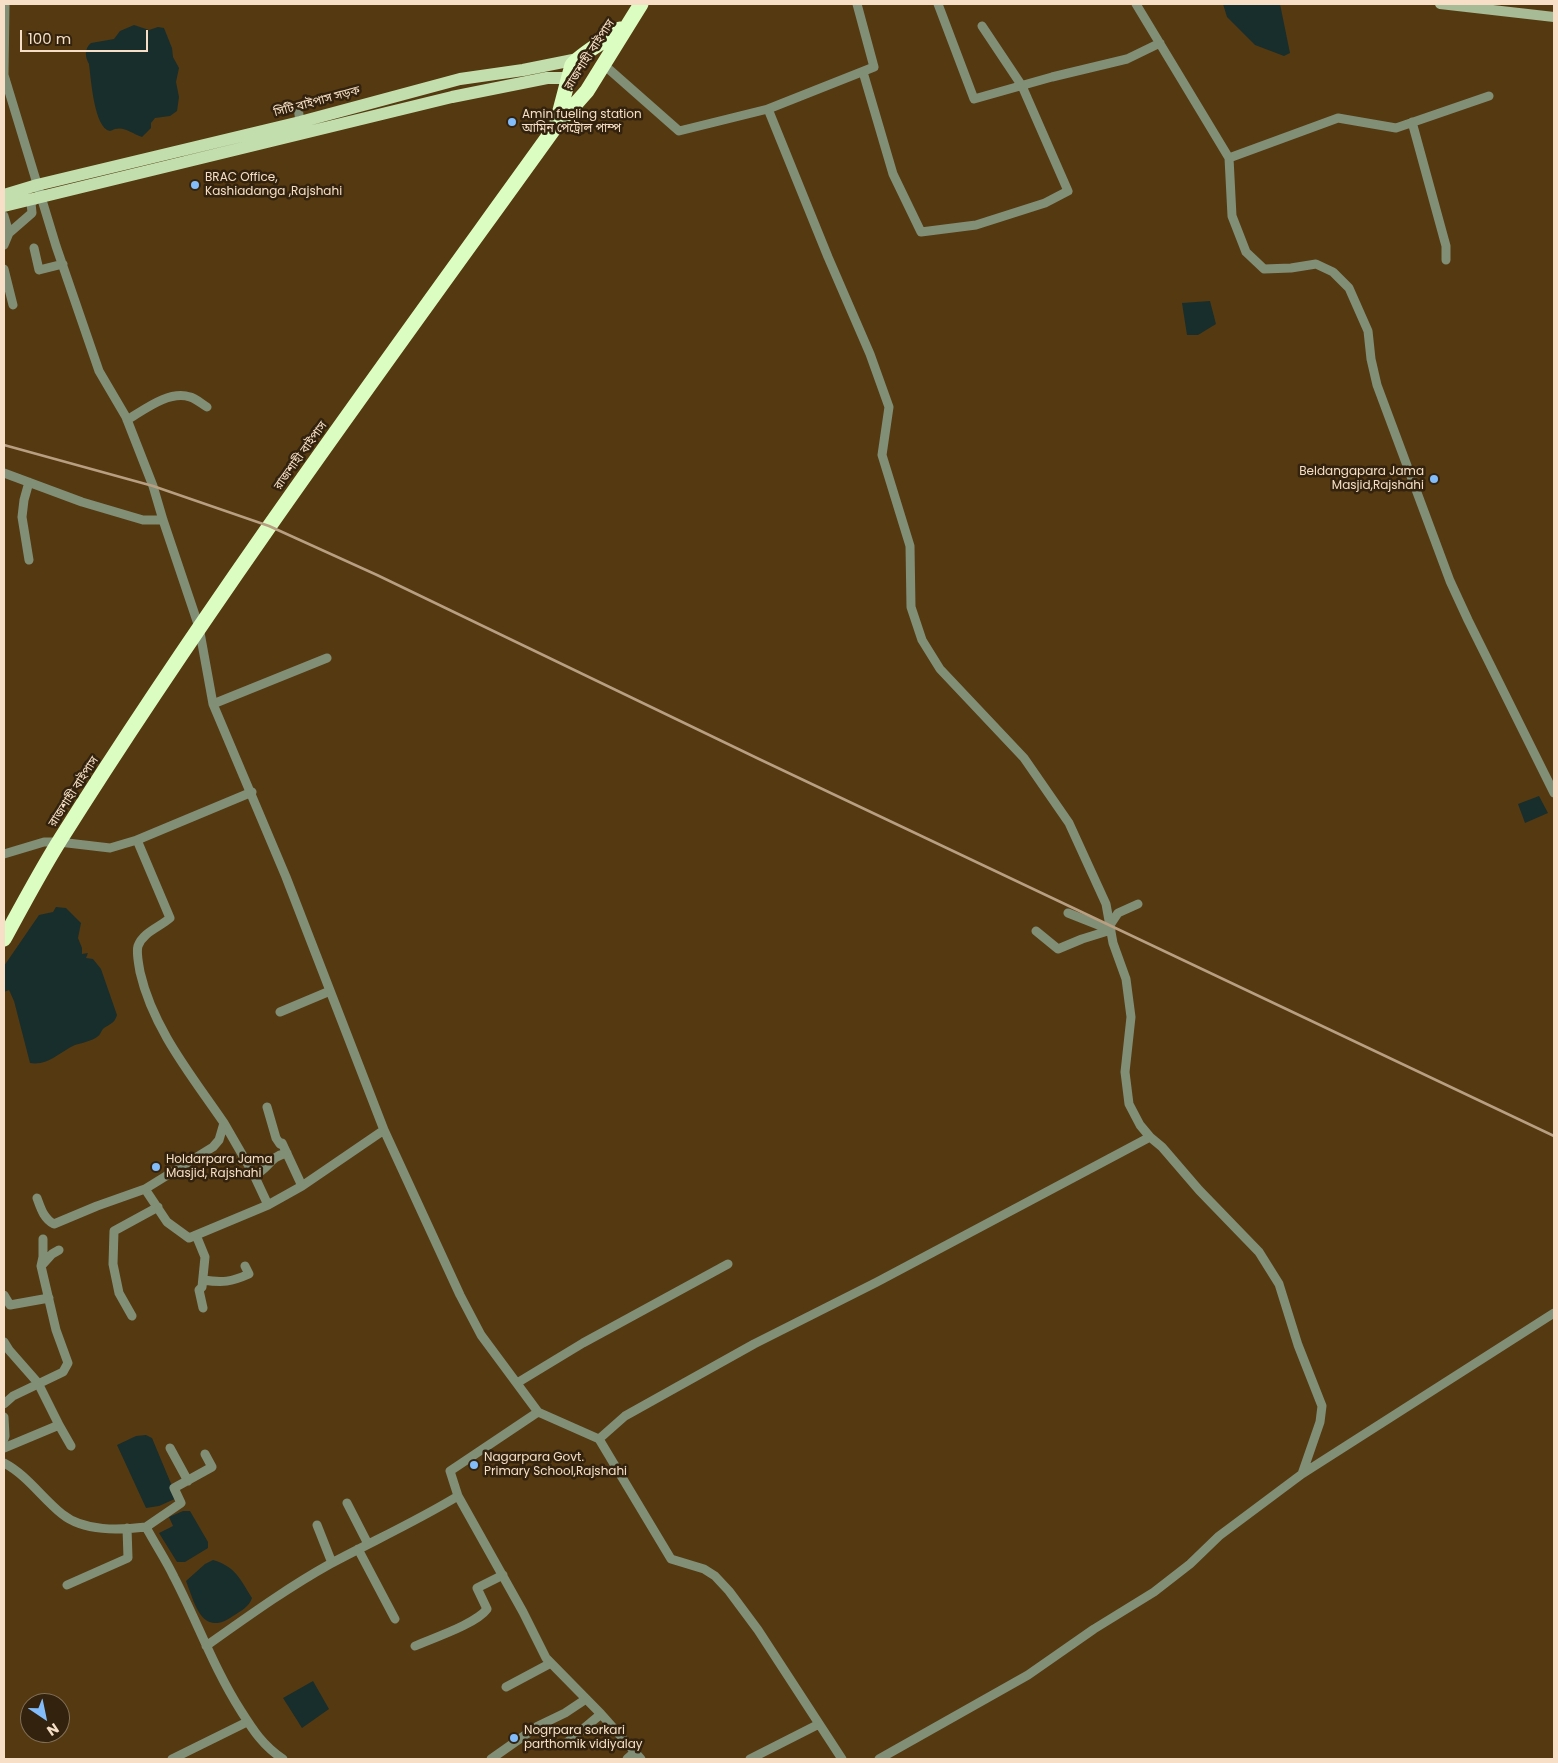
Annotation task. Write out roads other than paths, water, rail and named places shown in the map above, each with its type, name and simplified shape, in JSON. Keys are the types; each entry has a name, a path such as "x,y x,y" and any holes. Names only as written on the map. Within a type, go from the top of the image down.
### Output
{"highway":[{"name":"রাজশাহী বাইপাস","path":"4,939 59,842 199,627 269,526 556,126 587,91 641,4"},
{"name":"সিটি বাইপাস সড়ক","path":"578,59 604,42 629,22"},
{"path":"556,126 572,65 578,59"},
{"path":"568,78 587,91"}],"main road":[{"name":"সিটি বাইপাস সড়ক","path":"4,196 39,191 460,79 523,70 578,59"},
{"path":"4,206 39,191 452,97 547,78 568,78"}],"street":[{"path":"5,4 4,75 39,191 99,371 127,420 153,486 199,627 214,704 286,877 384,1130 460,1295 481,1335 538,1412 599,1439 671,1560 704,1570 715,1576 729,1591 758,1630 842,1759"},
{"path":"603,64 679,131 768,109 874,67 857,4"},
{"path":"938,4 974,99 1052,77 1127,59 1160,43"},
{"path":"1136,4 1229,158 1232,216 1246,252 1264,269 1291,268 1316,264 1333,272 1349,288 1368,331 1371,359 1377,386 1450,581 1554,793"},
{"path":"1440,4 1554,17"},
{"path":"863,72 893,174 922,232 976,225 1045,203 1068,191 1022,86 982,26"},
{"path":"1229,158 1338,118 1396,128 1489,96"},
{"path":"298,107 300,122"},
{"path":"768,109 870,354 888,407 882,455 910,546 911,607 922,640 940,669 1024,758 1069,823 1106,904 1113,943 1126,979 1131,1017 1125,1072 1129,1104 1140,1125 1259,1252 1279,1284 1298,1345 1322,1406 1320,1422 1302,1474"},
{"path":"1412,122 1444,237 1446,260"},
{"path":"6,233 32,213 31,203 39,191"},
{"path":"4,216 6,233 4,246"},
{"path":"34,248 40,270 63,264"},
{"path":"4,269 13,305"},
{"path":"127,420 153,404 171,397 190,396 207,407"},
{"path":"4,473 82,502 143,520 163,520"},
{"path":"29,482 22,517 29,560"},
{"path":"214,704 327,658"},
{"path":"4,854 44,842 110,848 137,840 252,792"},
{"path":"137,840 170,918 148,932 138,946 138,963 144,990 171,1046 224,1123 254,1175 268,1205"},
{"path":"1036,931 1058,949 1110,927 1118,913 1138,904"},
{"path":"1068,912 1110,927"},
{"path":"280,1012 330,991"},
{"path":"267,1107 276,1138 280,1144 282,1143 302,1186"},
{"path":"37,1198 42,1212 54,1224 145,1189 213,1147 219,1140 224,1123"},
{"path":"145,1189 167,1222 189,1238 268,1205 302,1186 384,1130"},
{"path":"599,1439 625,1416 754,1344 876,1282 1150,1136"},
{"path":"254,1175 264,1171 274,1157 287,1153"},
{"path":"132,1316 119,1293 113,1264 114,1232 158,1207"},
{"path":"196,1235 205,1257 202,1287 199,1290 203,1308"},
{"path":"4,1404 13,1396 63,1372 68,1363 56,1330 41,1266 43,1239"},
{"path":"41,1266 47,1258 59,1250"},
{"path":"517,1384 591,1338 728,1264"},
{"path":"203,1280 232,1282 249,1274 245,1266"},
{"path":"4,1295 10,1305 49,1298"},
{"path":"879,1759 1028,1675 1094,1629 1154,1592 1190,1564 1219,1536 1302,1474 1554,1313"},
{"path":"4,1342 38,1383 71,1446"},
{"path":"538,1412 450,1471 458,1496 503,1575 546,1658 602,1714 638,1756 627,1759"},
{"path":"4,1417 4,1439"},
{"path":"4,1448 59,1425"},
{"path":"170,1448 188,1481"},
{"path":"4,1463 26,1480 64,1516 83,1524 103,1529 127,1529 146,1527 181,1503 174,1488 212,1467 205,1454"},
{"path":"206,1646 264,1605 332,1563 433,1511 458,1496"},
{"path":"347,1503 368,1544"},
{"path":"317,1525 332,1563"},
{"path":"146,1527 174,1576 206,1646 247,1722 265,1746 282,1759"},
{"path":"67,1585 128,1558 127,1529"},
{"path":"358,1550 395,1619"},
{"path":"415,1646 454,1630 483,1614 487,1609 476,1588 503,1575"},
{"path":"506,1687 550,1663"},
{"path":"491,1759 538,1726 566,1713 586,1699"},
{"path":"564,1745 602,1714"},
{"path":"172,1759 247,1722"},
{"path":"750,1759 819,1724"}],"water":[{"path":"1223,4 1280,4 1290,53 1284,56 1255,45 1227,17"},
{"path":"134,25 149,30 158,27 164,28 172,48 173,57 179,68 176,82 179,97 177,111 170,116 155,118 151,123 151,128 142,137 119,128 110,131 100,121 94,102 89,64 86,56 86,50 91,43 114,39 120,31"},
{"path":"1210,301 1216,324 1198,335 1187,335 1182,303"},
{"path":"1539,796 1548,813 1525,823 1518,804"},
{"path":"56,907 66,908 81,923 78,938 82,954 88,953 86,958 93,959 101,969 117,1015 113,1022 95,1038 75,1045 43,1062 30,1063 14,1001 9,990 4,992 4,966 39,915 53,912"},
{"path":"146,1435 152,1438 177,1498 159,1506 146,1508 117,1445 136,1436"},
{"path":"183,1511 190,1511 208,1542 208,1548 185,1562 177,1562 159,1533 173,1526 169,1517"},
{"path":"213,1560 227,1566 237,1574 252,1598 247,1606 239,1612 222,1622 214,1623 207,1621 201,1615 186,1581 205,1564"},
{"path":"313,1681 329,1709 302,1728 283,1698"}],"railway":[{"path":"4,445 153,486 269,526 377,575 759,759 1554,1136"}],"place":[{"name":"Amin fueling station আমিন পেট্রোল পাম্প","path":"512,122"},
{"name":"BRAC Office, Kashiadanga ,Rajshahi","path":"195,185"},
{"name":"Beldangapara Jama Masjid,Rajshahi","path":"1434,479"},
{"name":"Holdarpara Jama Masjid, Rajshahi","path":"156,1167"},
{"name":"Nagarpara Govt. Primary School,Rajshahi","path":"474,1465"},
{"name":"Nogrpara sorkari parthomik vidiyalay","path":"514,1738"}]}
